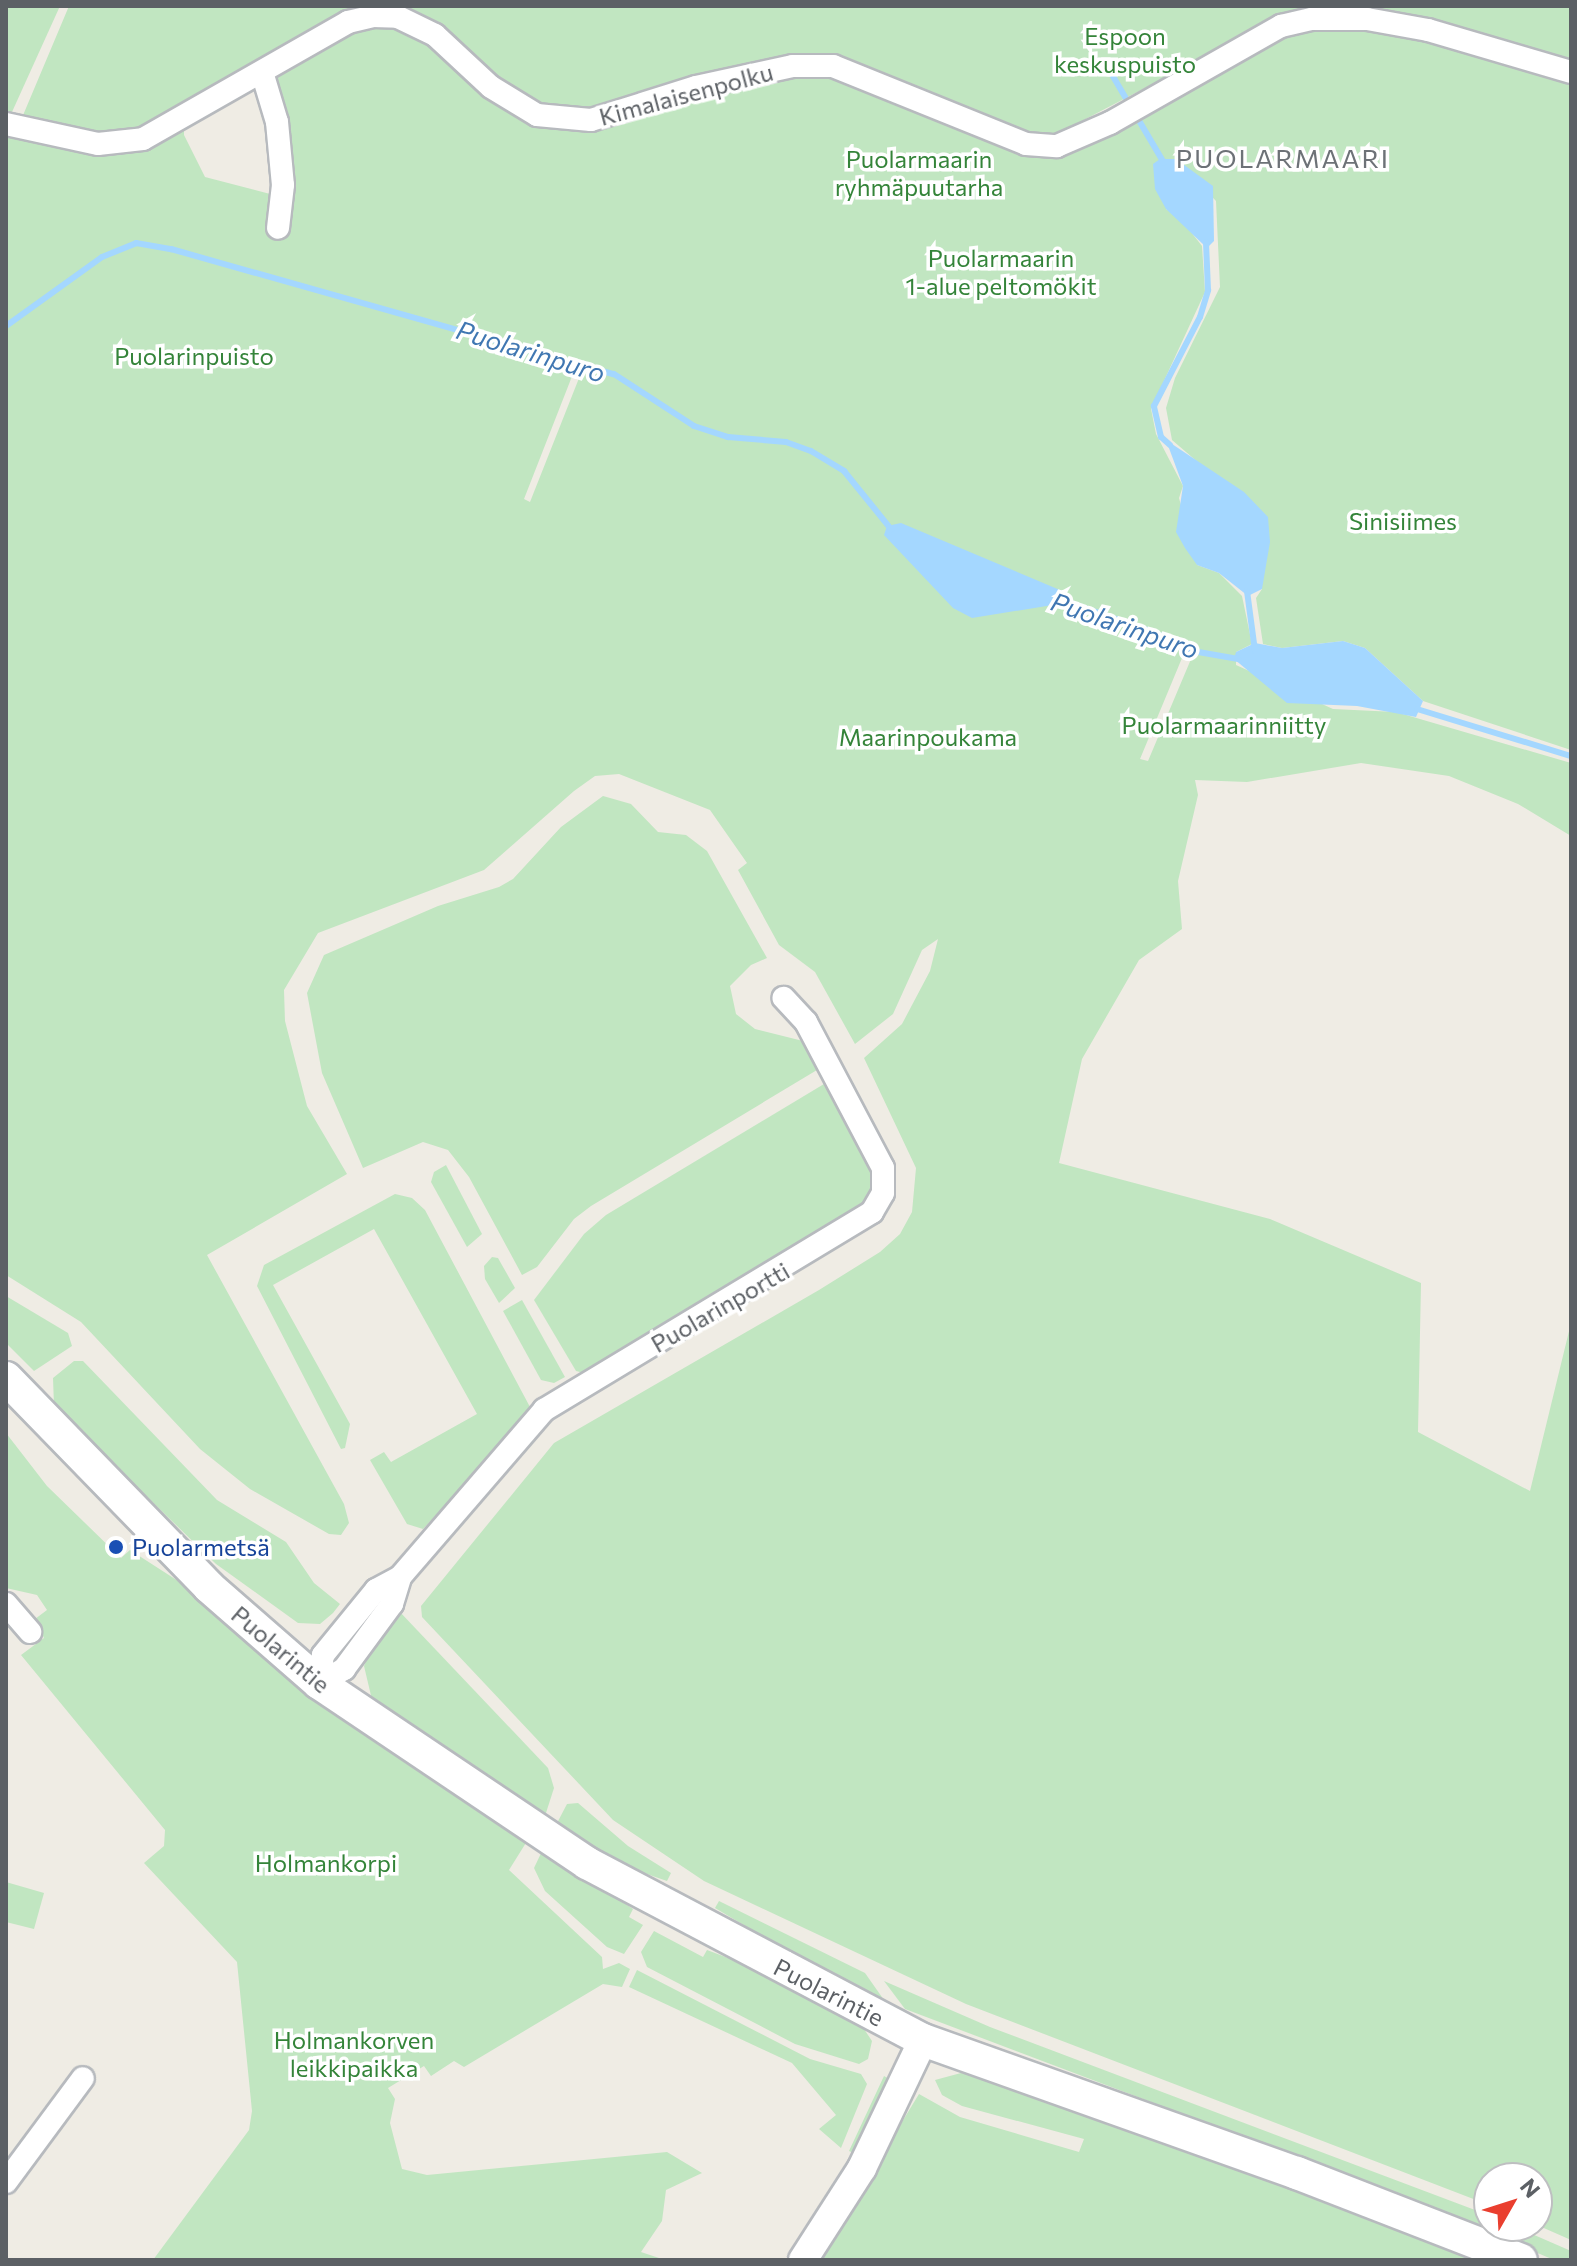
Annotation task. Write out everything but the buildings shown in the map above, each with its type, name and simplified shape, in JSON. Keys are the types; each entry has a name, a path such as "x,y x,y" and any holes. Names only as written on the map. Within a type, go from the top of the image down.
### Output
{"main road":[{"name":"Puolarintie","path":"6,1378 209,1587 319,1683 587,1863 923,2040 1297,2173 1521,2260"},
{"name":"Puolarintie","path":"6,1408 129,1534 209,1587"}],"street":[{"name":"Kimalaisenpolku","path":"6,124 98,144 143,139 348,22 385,17 435,35 518,105 537,115 574,120 793,66 833,66 1026,144 1071,143 1281,26 1312,19 1367,19 1428,30 1571,72"},
{"path":"262,72 277,122 283,185 278,228"},
{"name":"Puolarinportti","path":"319,1683 344,1669 392,1604 400,1577 544,1410 872,1212 883,1193 883,1168 806,1022 784,998"},
{"path":"6,1604 30,1632"},
{"path":"803,2260 862,2168 923,2040"},
{"path":"6,2182 83,2078"}],"green space":[{"path":"6,6 60,6 12,112 6,111"},
{"path":"69,6 1571,6 1571,750 1423,701 1365,648 1343,641 1282,648 1263,644 1256,598 1262,589 1207,470 1172,440 1166,408 1175,378 1220,287 1216,201 1176,159 1166,209 1180,218 1202,246 1205,292 1151,409 1156,434 1183,486 1179,498 1197,565 1219,573 1242,596 1252,644 1236,652 1236,665 1333,709 1396,712 1571,763 1571,836 1518,804 1449,776 1361,763 1247,782 1195,780 1198,795 1178,881 1182,929 1139,960 1082,1059 1059,1163 1270,1219 1421,1283 1418,1432 1530,1491 1571,1323 1571,2240 1553,2232 1553,2162 1473,2162 1473,2199 966,2004 704,1881 613,1820 422,1617 421,1606 554,1443 819,1290 880,1252 900,1234 912,1212 916,1168 864,1058 902,1024 930,971 938,939 922,950 893,1014 855,1044 815,972 779,945 738,870 747,863 710,810 619,774 595,776 484,870 318,933 284,990 285,1021 307,1106 347,1174 207,1255 344,1504 349,1523 341,1535 329,1534 250,1489 200,1449 81,1322 6,1275 6,129 21,120","holes":["1229,44 1086,144 1083,147 1078,123","247,69 263,93 274,195 205,177 184,135 184,111","578,361 585,363 530,502 524,499","1187,646 1194,652 1148,761 1140,759"]},
{"path":"603,796 631,804 658,832 686,835 707,851 767,958 751,965 730,986 736,1014 755,1029 803,1041 822,1067 591,1206 574,1219 537,1267 522,1275 469,1177 448,1150 423,1142 363,1168 322,1073 307,993 324,955 438,906 499,887 513,879 561,827"},
{"path":"824,1084 831,1084 872,1169 875,1184 857,1212 584,1373 576,1371 534,1300 584,1234 606,1215"},
{"path":"446,1165 482,1234 467,1247 431,1182 434,1172"},
{"path":"395,1194 412,1198 425,1210 530,1407 528,1416 423,1529 407,1524 370,1460 384,1452 391,1462 477,1414 374,1229 273,1285 350,1424 345,1448 341,1449 257,1286 264,1265"},
{"path":"492,1257 498,1258 515,1288 499,1303 485,1279 484,1266"},
{"path":"6,1296 68,1333 72,1346 34,1371 6,1343"},
{"path":"522,1300 565,1377 554,1383 541,1380 503,1311"},
{"path":"74,1361 83,1361 217,1500 286,1542 314,1583 340,1604 333,1613 320,1624 298,1623 216,1564 54,1406 53,1378"},
{"name":"Holmankorpi","path":"6,1433 47,1486 121,1558 130,1550 189,1588 529,1838 509,1870 602,1957 603,1969 619,1963 630,1969 622,1987 603,1984 464,2067 454,2061 431,2076 424,2066 388,2088 395,2099 390,2123 402,2169 427,2175 667,2152 702,2173 666,2190 662,2221 641,2252 665,2260 153,2260 249,2130 252,2111 237,1962 144,1863 164,1846 165,1830 21,1655 44,1638 35,1619 47,1610 37,1595 6,1588"},
{"path":"399,1611 548,1768 554,1788 545,1816 373,1704 364,1666 377,1636"},
{"path":"578,1803 628,1846 671,1873 667,1881 624,1866 556,1825 567,1804"},
{"path":"544,1847 633,1909 629,1917 643,1925 624,1954 607,1947 545,1891 534,1868"},
{"path":"6,1882 44,1893 34,1929 6,1922"},
{"path":"719,1901 865,1973 884,2000 801,1959 715,1908"},
{"path":"654,1931 703,1957 707,1950 760,1970 864,2029 872,2041 868,2059 859,2064 795,2044 647,1967 641,1952"},
{"path":"637,1970 810,2059 861,2074 867,2084 841,2148 819,2129 836,2115 792,2063 629,1987"},
{"path":"884,1981 990,2027 1473,2209 1473,2226 1421,2204 905,2009"},
{"path":"961,2073 1010,2083 1495,2260 818,2260 919,2094 960,2117 1079,2152 1084,2139 962,2106 942,2095 935,2080"},
{"path":"884,2076 889,2079 860,2156 849,2151"},
{"path":"1511,2242 1550,2242 1571,2251 1571,2260 1554,2260"}],"water":[{"path":"1160,159 1176,159 1213,186 1214,241 1207,248 1166,209 1155,189 1153,164"},
{"path":"1166,440 1244,492 1268,517 1270,542 1262,589 1248,596 1219,573 1197,565 1185,548 1176,532 1183,486"},
{"path":"901,523 1067,593 1071,602 972,618 953,608 884,535 887,526"},
{"path":"1343,641 1365,648 1423,701 1416,717 1357,706 1287,703 1234,659 1236,652 1255,643 1282,648"}],"waterway":[{"path":"1111,73 1164,163"},
{"path":"1170,445 1161,437 1154,406 1200,317 1208,290 1206,242"},
{"name":"Puolarinpuro","path":"6,326 102,257 136,243 171,249 614,374 694,426 728,437 786,442 811,451 844,471 891,529"},
{"path":"1247,591 1255,651"},
{"name":"Puolarinpuro","path":"1065,601 1156,633 1187,650 1238,659"},
{"name":"Puolarinpuro","path":"1417,709 1571,756"}],"place":[{"name":"Puolarmetsä","path":"116,1547"}],"district":[{"name":"PUOLARMAARI","path":"1283,158"}],"park label":[{"name":"Espoon keskuspuisto","path":"1125,50"},
{"name":"Puolarmaarin ryhmäpuutarha","path":"919,173"},
{"name":"Puolarmaarin 1-alue peltomökit","path":"1001,272"},
{"name":"Puolarinpuisto","path":"194,356"},
{"name":"Sinisiimes","path":"1403,521"},
{"name":"Puolarmaarinniitty","path":"1224,725"},
{"name":"Maarinpoukama","path":"928,737"},
{"name":"Holmankorven leikkipaikka","path":"354,2054"}]}
